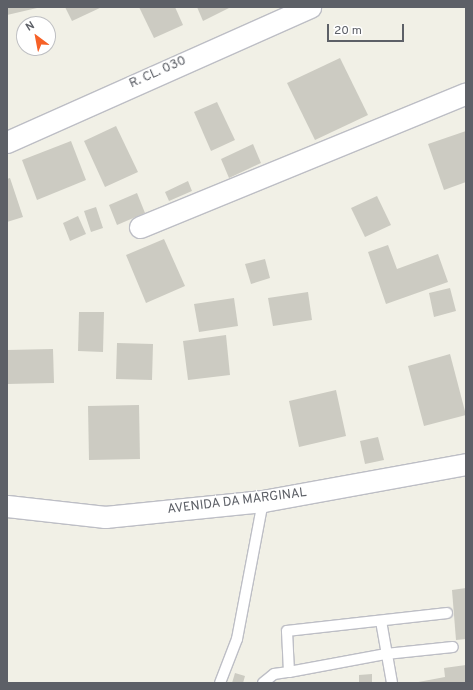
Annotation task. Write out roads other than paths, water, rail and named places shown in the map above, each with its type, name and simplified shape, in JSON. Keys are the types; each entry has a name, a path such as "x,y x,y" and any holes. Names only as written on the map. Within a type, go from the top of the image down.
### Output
{"street":[{"name":"R. CL. 030","path":"7,142 310,7"},
{"path":"140,227 466,93"},
{"name":"AVENIDA DA MARGINAL","path":"7,506 105,517 263,501 466,464"}],"lane":[{"path":"220,683 237,639 263,501"},
{"path":"289,672 286,631 447,613"},
{"path":"380,621 392,683"},
{"path":"263,683 274,674 386,654 453,647"}]}
